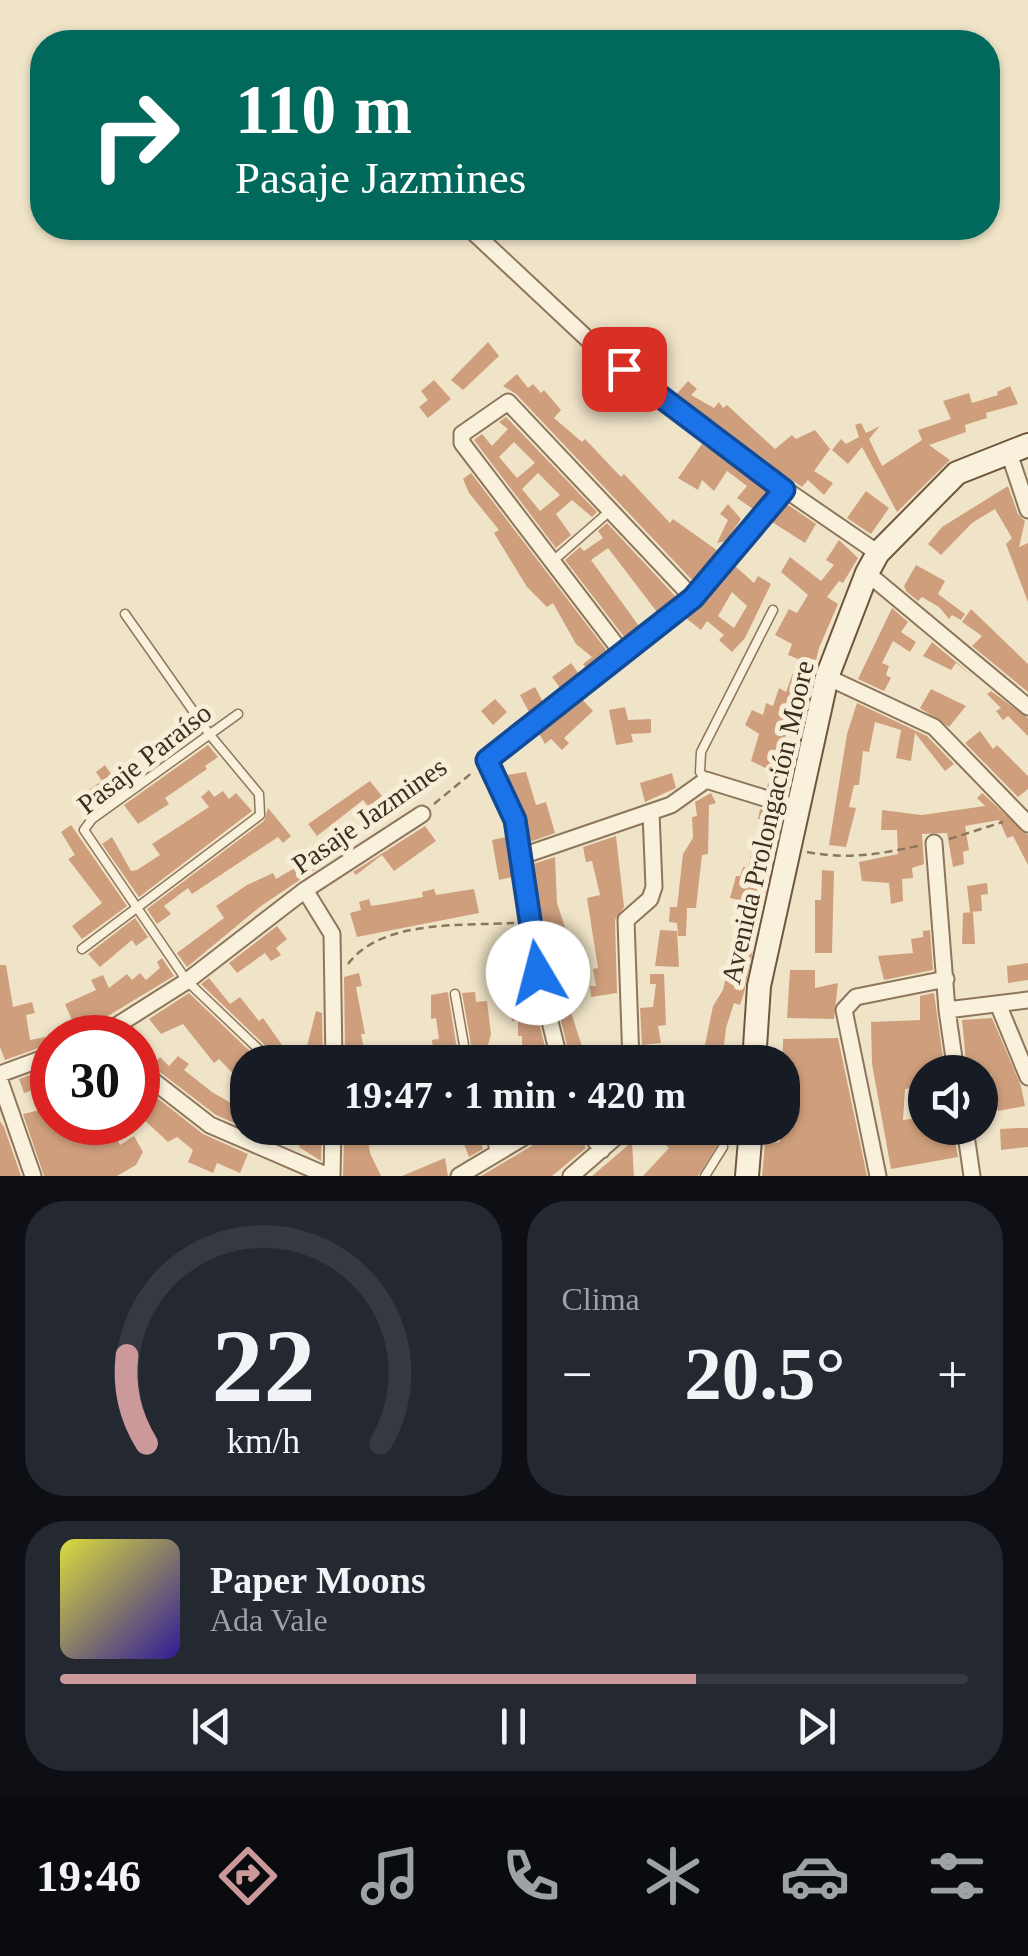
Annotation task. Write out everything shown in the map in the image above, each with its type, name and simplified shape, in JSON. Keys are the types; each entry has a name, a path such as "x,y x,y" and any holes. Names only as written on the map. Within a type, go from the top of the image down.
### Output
{"street":[{"path":"482,240 596,347 784,490 872,563 1028,707"},
{"path":"623,654 460,440 502,402 510,404 693,598"},
{"path":"1018,449 1028,510"},
{"name":"Avenida Prolongación Moore","path":"755,1045 758,986 827,676 872,563 957,473 1018,449"},
{"name":"Pasaje Jazmines","path":"487,760 693,598 784,490"},
{"path":"827,676 934,727 1023,818"},
{"path":"487,760 515,820 538,973 556,1045"},
{"path":"522,856 650,812 687,796 706,780 800,809"},
{"path":"631,1045 626,920 650,899 654,888 650,812"},
{"name":"Pasaje Jazmines","path":"135,1015 187,982 305,890 422,814"},
{"path":"934,843 954,1055"},
{"path":"305,890 332,934 334,1045"},
{"path":"878,1176 844,1010 856,998 946,979"},
{"path":"947,1010 1028,1000"},
{"path":"998,1004 1028,1076"},
{"path":"30,1064 0,1077 33,1176"},
{"path":"160,1086 210,1125 230,1134"},
{"path":"254,1145 330,1176 332,1145"},
{"path":"459,1176 511,1145"},
{"path":"598,1145 602,1150"},
{"path":"572,1176 607,1145"},
{"path":"747,1176 750,1145"},
{"path":"967,1145 972,1176"}],"lane":[{"path":"552,561 611,510"},
{"path":"706,780 700,772 702,752 773,610"},
{"path":"82,949 260,815 259,794 210,734 125,614"},
{"name":"Pasaje Paraíso","path":"134,909 84,830 92,819 238,714"},
{"path":"134,909 187,982 254,1045"},
{"path":"455,994 465,1045"},
{"path":"493,1145 496,1154"},
{"path":"704,1176 723,1148"}],"path":[{"name":"Pasaje Jazmines","path":"422,814 487,760"},
{"path":"790,848 852,858 934,843 1023,818"},
{"path":"335,981 354,956 373,942 394,935 530,922"}],"building":[{"path":"488,342 499,356 463,390 451,380"},
{"path":"517,374 528,388 533,384 541,393 544,390 561,410 554,418 582,442 585,439 621,477 624,474 670,523 673,519 718,551 693,581 516,394 503,386"},
{"path":"434,380 451,399 428,418 419,407 428,400 421,391"},
{"path":"688,381 697,389 691,395 714,408 719,402 723,408 727,405 775,449 792,435 796,439 815,430 830,449 814,471 833,483 824,495 808,480 802,487 676,395"},
{"path":"1010,386 1018,404 986,413 987,418 965,425 966,432 929,445 950,460 897,512 862,447 848,464 832,450 841,439 846,444 859,437 855,425 861,423 866,433 880,426 869,439 882,466 922,440 918,430 951,419 943,401 969,393 972,403 998,395"},
{"path":"506,417 597,512 592,517 572,500 556,514 571,535 556,548 474,440 482,434 492,446 508,429 499,422","holes":["514,442 535,463 517,478 499,457","538,473 560,495 540,511 522,489"]},
{"path":"702,444 768,491 753,509 737,498 747,486 727,471 714,491 702,480 698,490 678,478"},
{"path":"471,473 607,651 586,668 583,664 592,657 576,644 553,603 547,607 527,587 494,533 499,530 469,493 463,479"},
{"path":"1008,486 1018,514 1025,521 1019,547 1028,543 1028,602 1006,544 1012,538 995,509 972,523 941,555 928,544 942,527"},
{"path":"866,491 889,508 871,534 847,518"},
{"path":"728,504 741,519 726,541 717,543 728,520 720,514"},
{"path":"787,504 816,524 805,543 772,522"},
{"path":"607,523 676,597 657,612 608,548 591,560 639,626 625,638 565,560 580,547 584,551 603,538 598,531"},
{"path":"839,540 858,558 843,583 839,581 827,597 838,604 819,648 800,723 791,720 784,740 797,745 786,793 767,787 772,771 751,761 759,734 745,725 752,710 763,715 766,703 773,706 779,688 786,692 798,659 788,655 792,644 775,635 789,609 797,613 808,595 781,572 790,557 821,581 834,565 826,560"},
{"path":"916,565 945,581 938,594 965,614 961,620 952,615 949,619 939,607 922,597 918,601 906,591 904,586"},
{"path":"735,566 754,583 758,576 771,584 745,638 732,652 719,640 724,635 707,621 701,630 686,618","holes":["732,592 747,606 734,628 718,616"]},
{"path":"892,608 908,622 901,632 916,642 910,652 893,641 882,663 889,666 886,675 891,678 884,691 858,679"},
{"path":"971,609 1028,664 1028,692 972,646 982,636 962,622"},
{"path":"932,642 974,677 956,663 951,670 923,656"},
{"path":"571,663 579,674 560,688 552,677"},
{"path":"535,687 543,702 529,712 520,695"},
{"path":"931,689 966,706 949,727 920,708"},
{"path":"991,691 1028,718 1028,736 1008,716 1003,720 996,711 1001,708 987,694"},
{"path":"495,699 507,712 493,725 481,711"},
{"path":"582,699 593,711 564,738 569,743 562,750 551,739 545,744 539,733"},
{"path":"857,703 927,736 954,764 945,771 915,733 911,761 896,758 901,730 875,722 869,752 863,751 859,785 854,785 849,807 856,808 846,847 829,845 847,734"},
{"path":"625,707 628,720 651,719 651,733 631,734 633,742 616,745 609,710"},
{"path":"980,731 993,749 997,745 1028,776 1028,789 1018,797 965,743"},
{"path":"208,745 218,757 165,798 169,804 138,824 124,805"},
{"path":"105,765 121,789 95,807 85,792 102,781 96,772"},
{"path":"526,772 536,805 546,802 555,833 530,842 525,816 507,775"},
{"path":"672,773 676,788 645,802 640,783"},
{"path":"370,781 382,796 369,807 363,800 317,836 308,824"},
{"path":"209,790 214,797 223,791 229,799 236,793 252,811 139,897 102,844 112,837 131,871 137,870 160,855 152,844 209,807 201,797"},
{"path":"711,793 716,803 709,805 708,854 702,855 696,908 687,908 686,936 678,936 677,923 669,922 670,907 677,907 683,854 693,838 692,817 697,816 695,802"},
{"path":"982,793 1028,835 1028,865 1013,836 1007,838 999,820 965,826 969,850 963,852 964,864 953,867 947,833 922,834 924,864 912,868 913,878 902,879 903,901 891,904 889,883 862,881 859,862 898,854 897,830 881,830 882,810 922,815 985,806 977,798"},
{"path":"268,808 291,836 283,843 278,837 192,894 188,888 164,906 171,914 157,924 147,909 264,821"},
{"path":"760,809 781,815 744,993 740,1005 734,1003 724,1045 705,1045 713,1006 723,990 735,934 743,936 746,902 730,898 736,876 740,876 743,867 748,868 753,845 758,846 764,820 758,819"},
{"path":"71,825 127,906 82,939 72,926 102,903 68,859 75,855 61,832"},
{"path":"425,826 436,841 394,871 382,855 356,875 353,872"},
{"path":"616,836 624,907 615,920 617,993 591,997 590,986 596,986 593,969 598,968 587,898 600,895 592,861 586,862 583,847"},
{"path":"506,837 512,877 499,880 492,840"},
{"path":"555,857 557,903 565,927 557,930 562,947 546,951 533,864"},
{"path":"312,858 319,867 261,906 187,967 177,953 224,918 216,906 247,885 273,873 276,879"},
{"path":"822,870 834,871 832,953 815,953 815,900 821,900"},
{"path":"987,883 988,894 981,895 982,911 970,912 967,886"},
{"path":"434,889 436,895 474,889 479,913 357,937 350,913 361,910 359,902 369,899 371,906 384,904 423,897 422,892"},
{"path":"973,912 975,944 962,944 963,913"},
{"path":"135,918 148,937 136,946 132,940 100,967 88,954"},
{"path":"277,926 287,939 276,948 281,955 271,961 265,953 237,973 229,963"},
{"path":"660,930 677,931 679,967 655,966"},
{"path":"930,930 933,970 884,980 878,956 913,953 911,939 923,937 923,931"},
{"path":"162,958 174,976 109,1015 70,1015 65,1004 96,990 91,980 103,975 109,988 127,974 132,980 140,973 146,980 160,968 157,962"},
{"path":"1028,963 1028,980 1008,983 1007,966"},
{"path":"0,965 6,965 13,1007 32,1002 35,1013 26,1015 30,1051 5,1060 0,1047"},
{"path":"565,966 574,1005 569,1006 582,1045 567,1045 549,971"},
{"path":"790,970 815,970 815,988 838,983 834,1019 787,1018"},
{"path":"359,973 362,986 356,987 365,1034 361,1034 363,1045 345,1045 344,977"},
{"path":"650,974 664,974 666,1025 658,1026 661,1043 642,1045 640,1008 653,1007 656,984 650,984"},
{"path":"209,978 230,1004 240,997 259,1021 263,1018 282,1045 265,1045 201,984"},
{"path":"508,988 530,988 545,1045 522,1045 518,1021 512,1021"},
{"path":"475,992 476,1002 487,1001 491,1034 488,1045 471,1045 462,993"},
{"path":"189,993 243,1045 230,1045 230,1070 219,1059 214,1063 183,1024 161,1034 160,1015 155,1015"},
{"path":"448,993 456,1045 433,1045 432,1040 439,1039 436,1018 431,1019 431,995"},
{"path":"934,993 943,1055 908,1055 903,1120 908,1119 908,1145 956,1145 958,1157 891,1169 872,1064 871,1022 920,1020 920,996"},
{"path":"316,1011 322,1013 323,1045 307,1045"},
{"path":"992,1018 1021,1086 1025,1106 998,1111 998,1055 965,1055 962,1020"},
{"path":"838,1038 867,1176 762,1176 765,1145 800,1145 800,1045 783,1045 783,1039"},
{"path":"178,1056 189,1064 184,1070 230,1102 230,1121 216,1115 160,1072 160,1057 169,1066"},
{"path":"30,1075 30,1091 24,1093 19,1079"},
{"path":"160,1100 203,1134 248,1154 240,1173 217,1163 213,1173 188,1162 193,1150 177,1137 168,1142 160,1135"},
{"path":"30,1112 30,1135 23,1114"},
{"path":"0,1121 4,1127 21,1176 0,1176"},
{"path":"1028,1128 1028,1147 1001,1150 1000,1129"},
{"path":"34,1145 139,1145 143,1152 136,1165 117,1176 44,1176"},
{"path":"321,1145 321,1161 299,1147"},
{"path":"344,1145 369,1145 381,1176 343,1176"},
{"path":"464,1145 482,1145 483,1149 469,1157"},
{"path":"533,1145 586,1148 552,1176 481,1176"},
{"path":"628,1145 632,1145 634,1176 592,1176"},
{"path":"666,1145 717,1145 698,1176 643,1176 669,1148"},
{"path":"445,1158 448,1176 402,1176"}],"route":[{"path":"538,973 515,820 487,760 693,598 784,490 624,369"}]}
